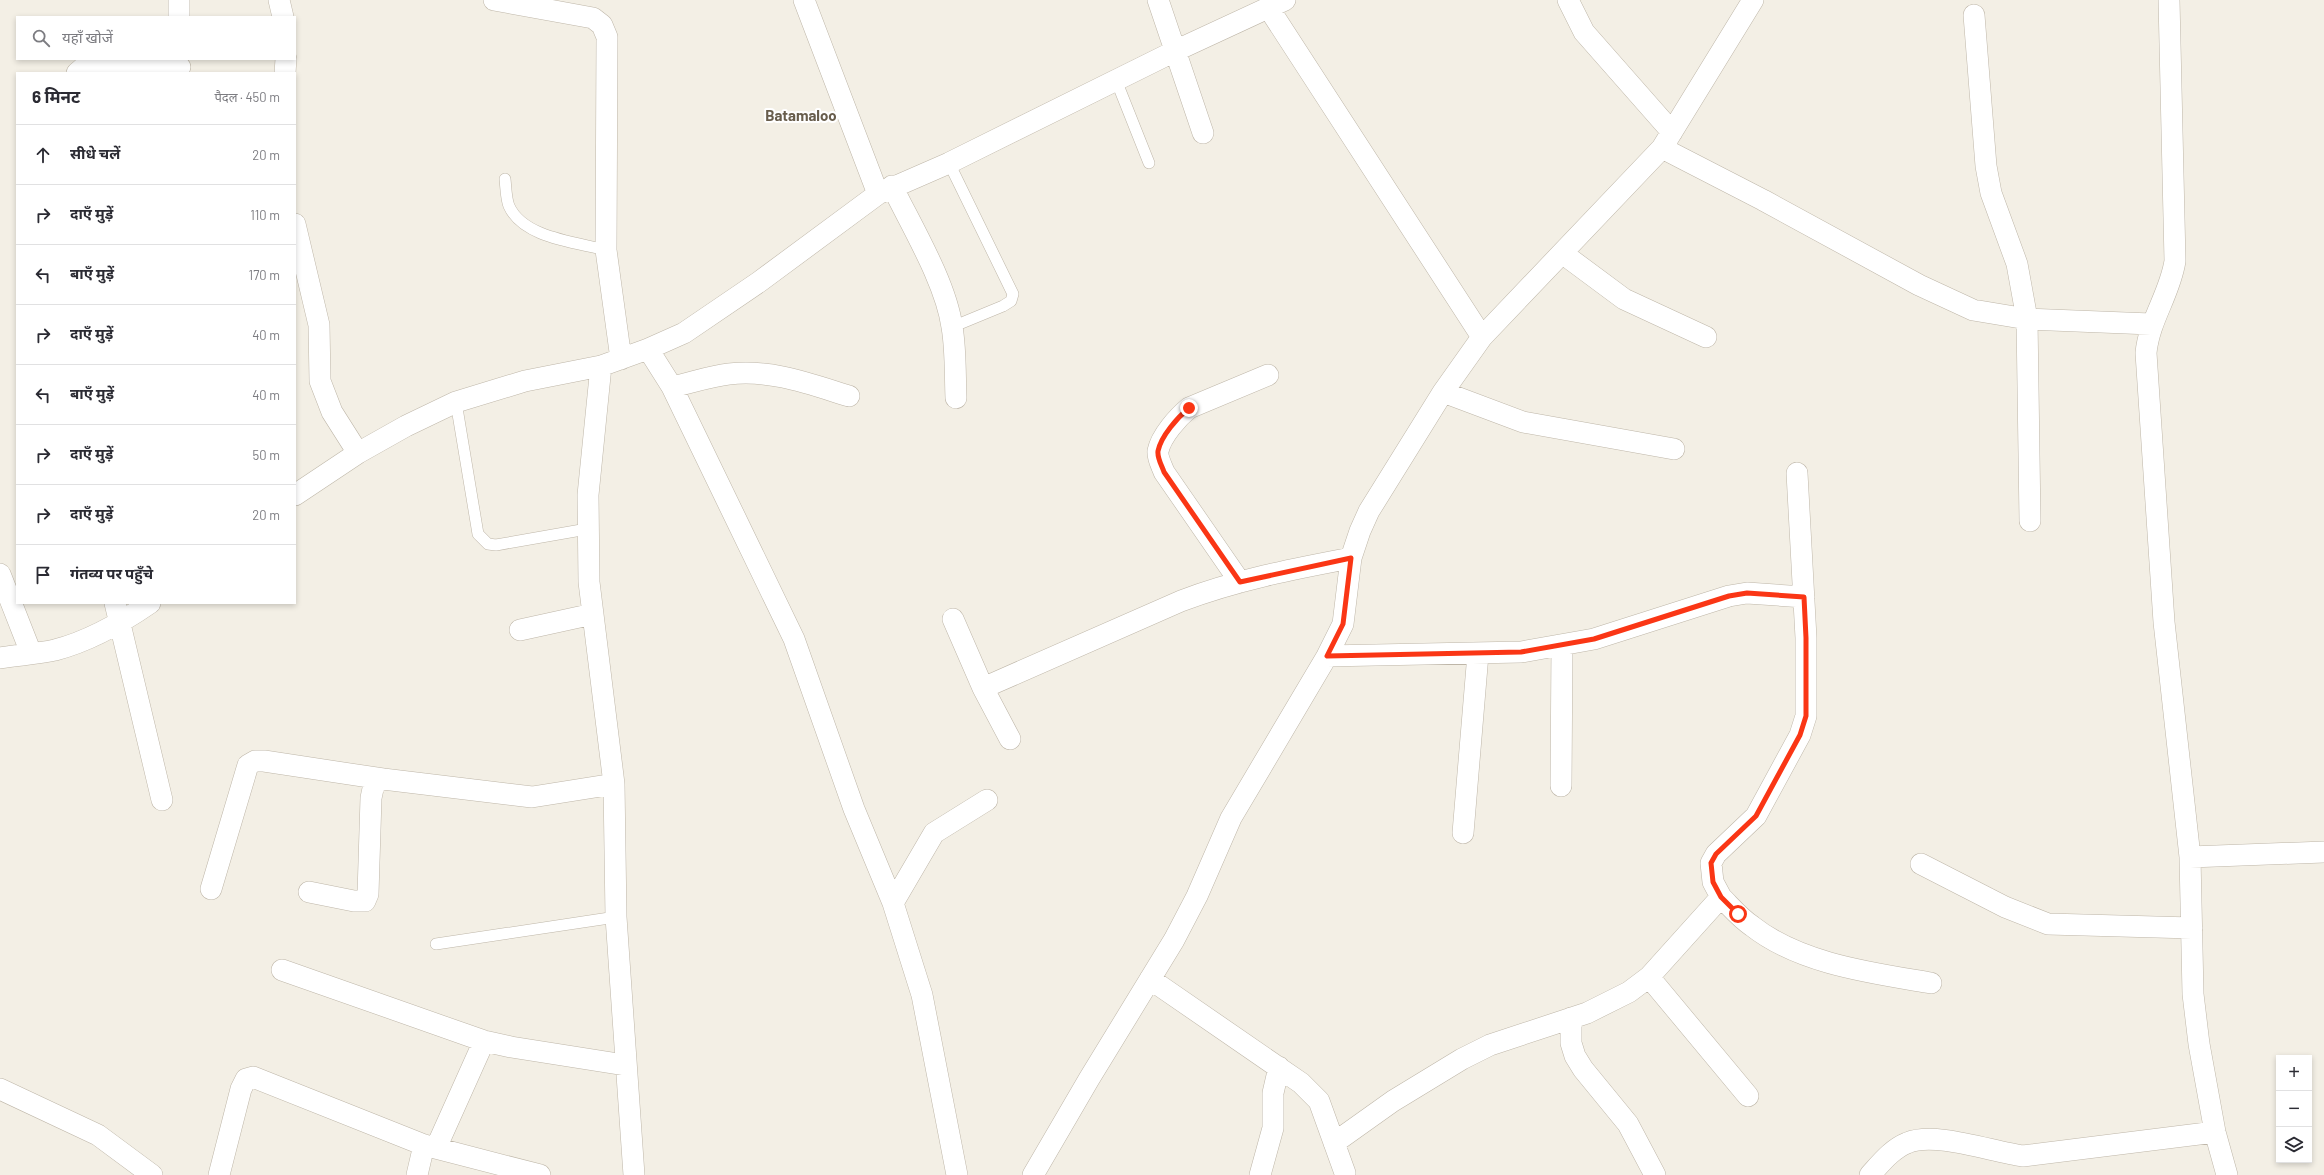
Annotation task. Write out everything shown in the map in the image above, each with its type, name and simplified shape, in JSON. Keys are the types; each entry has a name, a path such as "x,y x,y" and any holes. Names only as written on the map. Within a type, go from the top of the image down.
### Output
{"street":[{"path":"179,0 179,16"},
{"path":"279,0 283,16"},
{"path":"494,0 575,7 602,24 607,37 606,250 621,358"},
{"path":"804,0 885,190 938,281 952,327 956,398"},
{"path":"1158,0 1203,133"},
{"path":"1568,0 1584,32 1667,140 1757,196 1948,300 1973,310 2027,319 2151,324"},
{"path":"1034,1175 1089,1079 1174,940 1197,896 1231,818 1327,656 1343,624 1351,558 1369,511 1443,392 1482,337 1667,140 1753,0"},
{"path":"2169,0 2175,261 2172,279 2151,324 2146,353 2164,622 2190,857 2193,1002 2215,1132 2227,1175"},
{"path":"296,494 358,453 406,426 456,402 525,381 601,366 648,349 684,333 759,282 885,190 949,162 1175,51 1276,4 1482,337"},
{"path":"1974,14 1986,166 1991,193 2017,264 2027,319 2030,521"},
{"path":"286,60 286,72"},
{"path":"78,72 84,67 92,66 180,66"},
{"path":"296,228 319,325 320,381 332,412 358,453"},
{"path":"1562,253 1624,299 1706,337"},
{"path":"648,349 672,387 794,639 854,809 893,902 922,995 957,1175"},
{"path":"601,366 588,495 587,529 589,582 614,784 616,917 625,1065 634,1175"},
{"path":"672,387 728,374 750,373 796,380 849,396"},
{"path":"1240,582 1164,472 1158,452 1165,437 1181,415 1189,408 1268,375"},
{"path":"1443,392 1523,422 1674,449"},
{"path":"1797,473 1801,521 1806,638 1806,716 1800,735 1756,816 1716,854 1711,863 1713,882 1721,897 1753,927 1801,952 1854,970 1931,983"},
{"path":"983,688 1214,588 1351,558"},
{"path":"0,574 31,653"},
{"path":"1327,656 1408,653 1478,654 1521,652 1594,639 1729,596 1747,593 1804,597"},
{"path":"115,604 162,800"},
{"path":"0,658 54,650 82,641 121,623 149,604"},
{"path":"520,630 593,614"},
{"path":"953,619 983,688 1010,739"},
{"path":"1561,786 1562,645"},
{"path":"1463,833 1478,654"},
{"path":"211,889 248,765 255,761 264,761 383,779 532,797 614,784"},
{"path":"309,892 354,901 365,901 368,894 371,798 374,784 383,779"},
{"path":"893,902 934,833 987,800"},
{"path":"2190,857 2324,852"},
{"path":"1920,864 2005,907 2048,924 2192,928"},
{"path":"1334,1143 1393,1101 1490,1045 1571,1018 1612,1002 1630,992 1649,977 1721,897"},
{"path":"282,970 484,1041 511,1047 625,1065"},
{"path":"1649,977 1748,1096"},
{"path":"1150,979 1301,1083 1319,1101 1345,1173"},
{"path":"1571,1018 1571,1043 1575,1056 1587,1074 1628,1124 1655,1175"},
{"path":"417,1175 484,1041"},
{"path":"1260,1175 1273,1128 1273,1093 1279,1067"},
{"path":"219,1175 241,1089 246,1079 253,1077 430,1147 540,1175"},
{"path":"0,1089 98,1135 152,1175"},
{"path":"1870,1175 1887,1156 1907,1143 1938,1138 1992,1151 2023,1156 2215,1132"}],"lane":[{"path":"1116,80 1149,163"},
{"path":"949,162 1013,294 1011,301 1003,306 952,327"},
{"path":"505,179 508,205 515,218 525,226 540,233 606,250"},
{"path":"456,402 478,534 483,541 496,545 587,529"},
{"path":"436,944 616,917"}],"district":[{"name":"Batamaloo","path":"801,116"}],"route":[{"path":"1189,408 1181,415 1161,442 1158,452 1160,461 1164,472 1240,582 1261,576 1351,558 1350,578 1343,624 1327,656 1408,653 1478,654 1521,652 1594,639 1729,596 1747,593 1804,597 1806,638 1806,716 1800,735 1756,816 1747,827 1716,854 1711,863 1713,882 1721,897 1738,914"}]}
